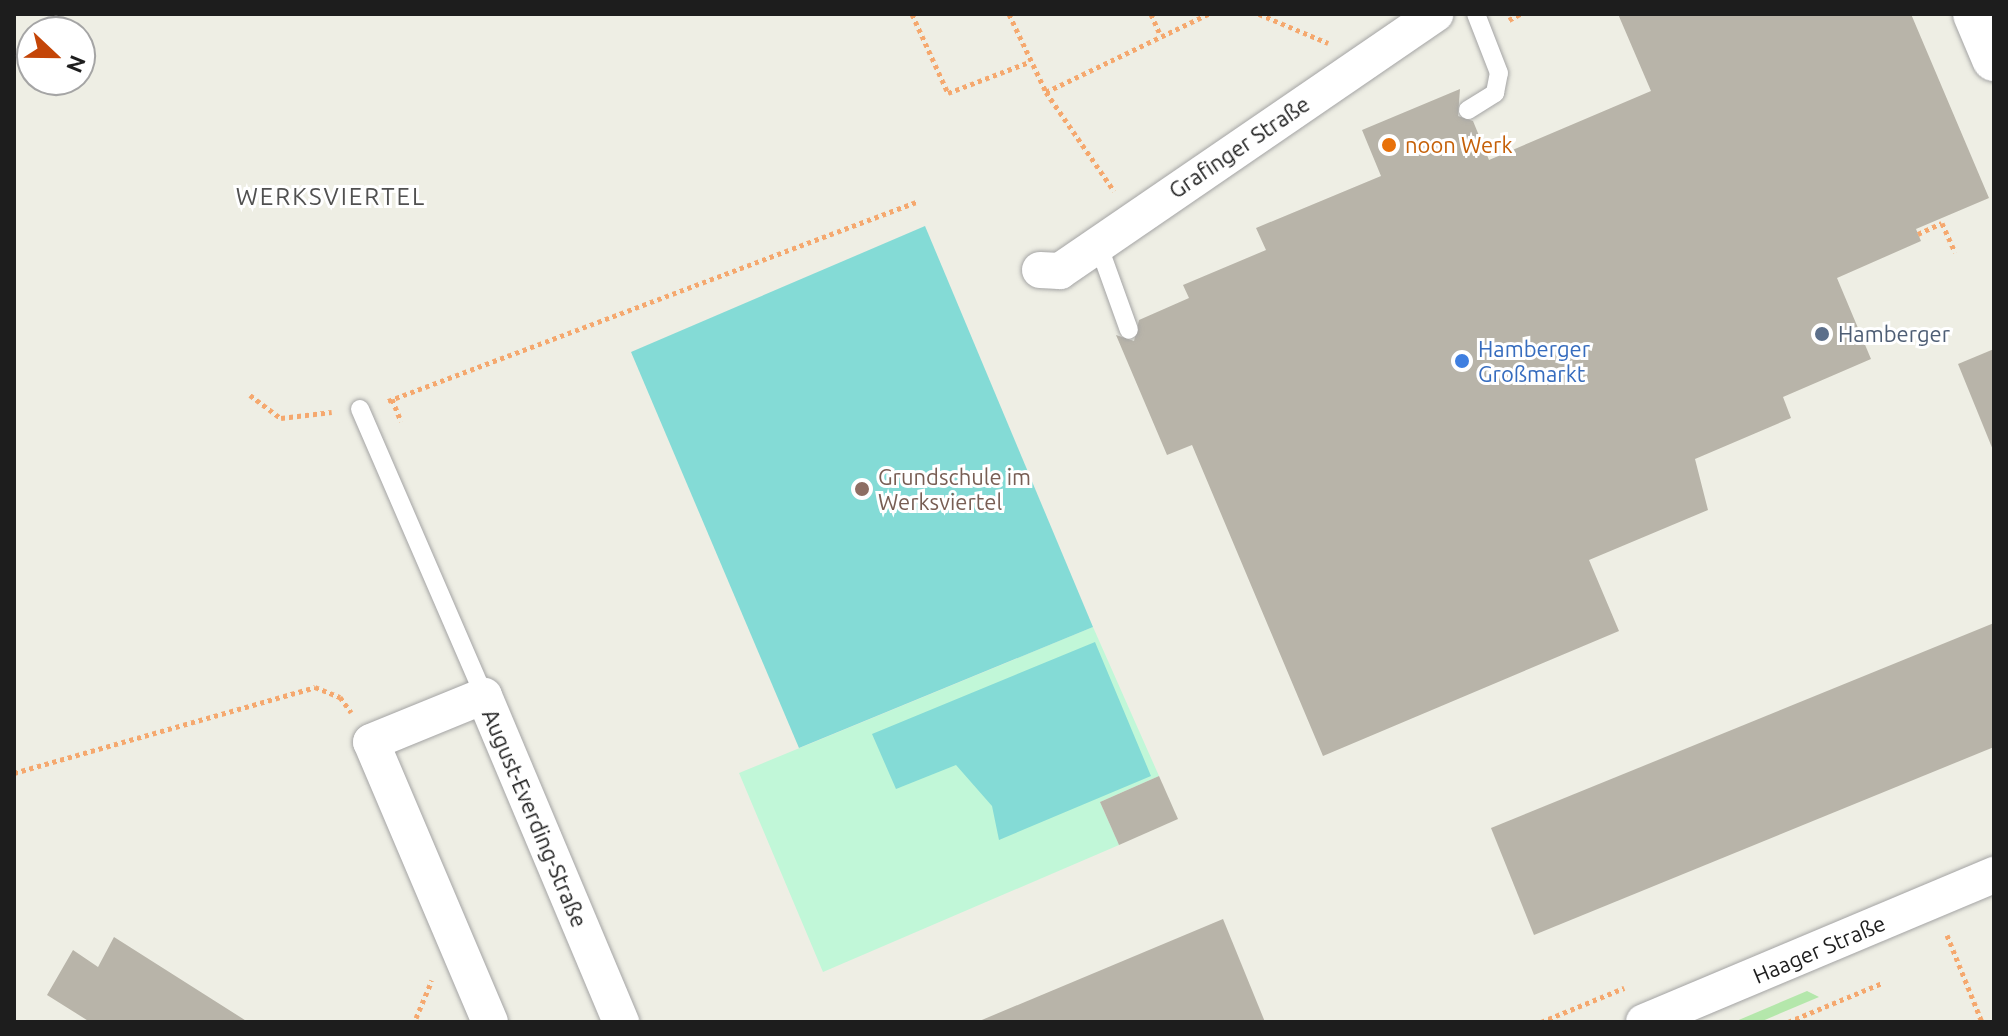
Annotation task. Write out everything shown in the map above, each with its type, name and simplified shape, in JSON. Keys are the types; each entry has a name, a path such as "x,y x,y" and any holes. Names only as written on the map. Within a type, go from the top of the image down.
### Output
{"street":[{"name":"Grafinger Straße","path":"1040,270 1060,271 1435,14"},
{"path":"1975,14 1994,59"},
{"name":"August-Everding-Straße","path":"371,742 484,696 621,1022"},
{"path":"371,742 490,1022"},
{"name":"Haager Straße","path":"1644,1022 1994,875"}],"lane":[{"path":"1468,110 1495,93 1499,73 1476,14"},
{"path":"1098,244 1129,330"},
{"path":"360,409 484,696"}],"path":[{"path":"912,14 948,93 1029,62"},
{"path":"1009,14 1029,62 1046,92 1134,218"},
{"path":"1151,14 1160,34"},
{"path":"1046,92 1160,34 1208,14"},
{"path":"1259,14 1329,43"},
{"path":"250,395 281,418 360,409 919,201"},
{"path":"1918,234 1942,223 1955,252"},
{"path":"14,773 315,687 340,697 371,742"},
{"path":"1933,901 1982,1022"},
{"path":"416,1018 435,972"},
{"path":"1788,1022 1882,983"}],"green space":[{"path":"1093,627 1159,776 1100,802 1119,845 823,972 739,773"},
{"path":"1807,991 1819,997 1760,1022 1734,1022"}],"shaded area":[{"path":"925,226 1093,627 799,748 631,352"},
{"path":"1095,642 1151,776 999,840 992,806 956,765 896,789 872,734"}],"building":[{"name":"Hamberger Großmarkt","path":"1618,14 1911,14 1989,198 1916,229 1921,241 1837,278 1871,359 1783,397 1791,418 1695,459 1708,510 1589,560 1619,631 1323,756 1192,445 1167,455 1116,335 1134,341 1139,320 1189,298 1183,285 1266,250 1256,228 1381,176 1362,130 1460,89 1458,116 1473,121 1489,160 1651,91"},
{"path":"1994,349 1994,450 1993,450 1958,364"},
{"path":"1994,623 1994,747 1534,935 1491,828"},
{"path":"1159,776 1178,819 1119,845 1100,802"},
{"path":"1223,919 1265,1022 977,1022"},
{"path":"114,937 248,1022 90,1022 47,995 73,950 98,967"}],"place":[{"name":"noon Werk","path":"1389,145"},
{"name":"Hamberger","path":"1822,334"},
{"name":"Hamberger Großmarkt","path":"1462,361"},
{"name":"Grundschule im Werksviertel","path":"862,489"}],"district":[{"name":"WERKSVIERTEL","path":"331,197"}]}
